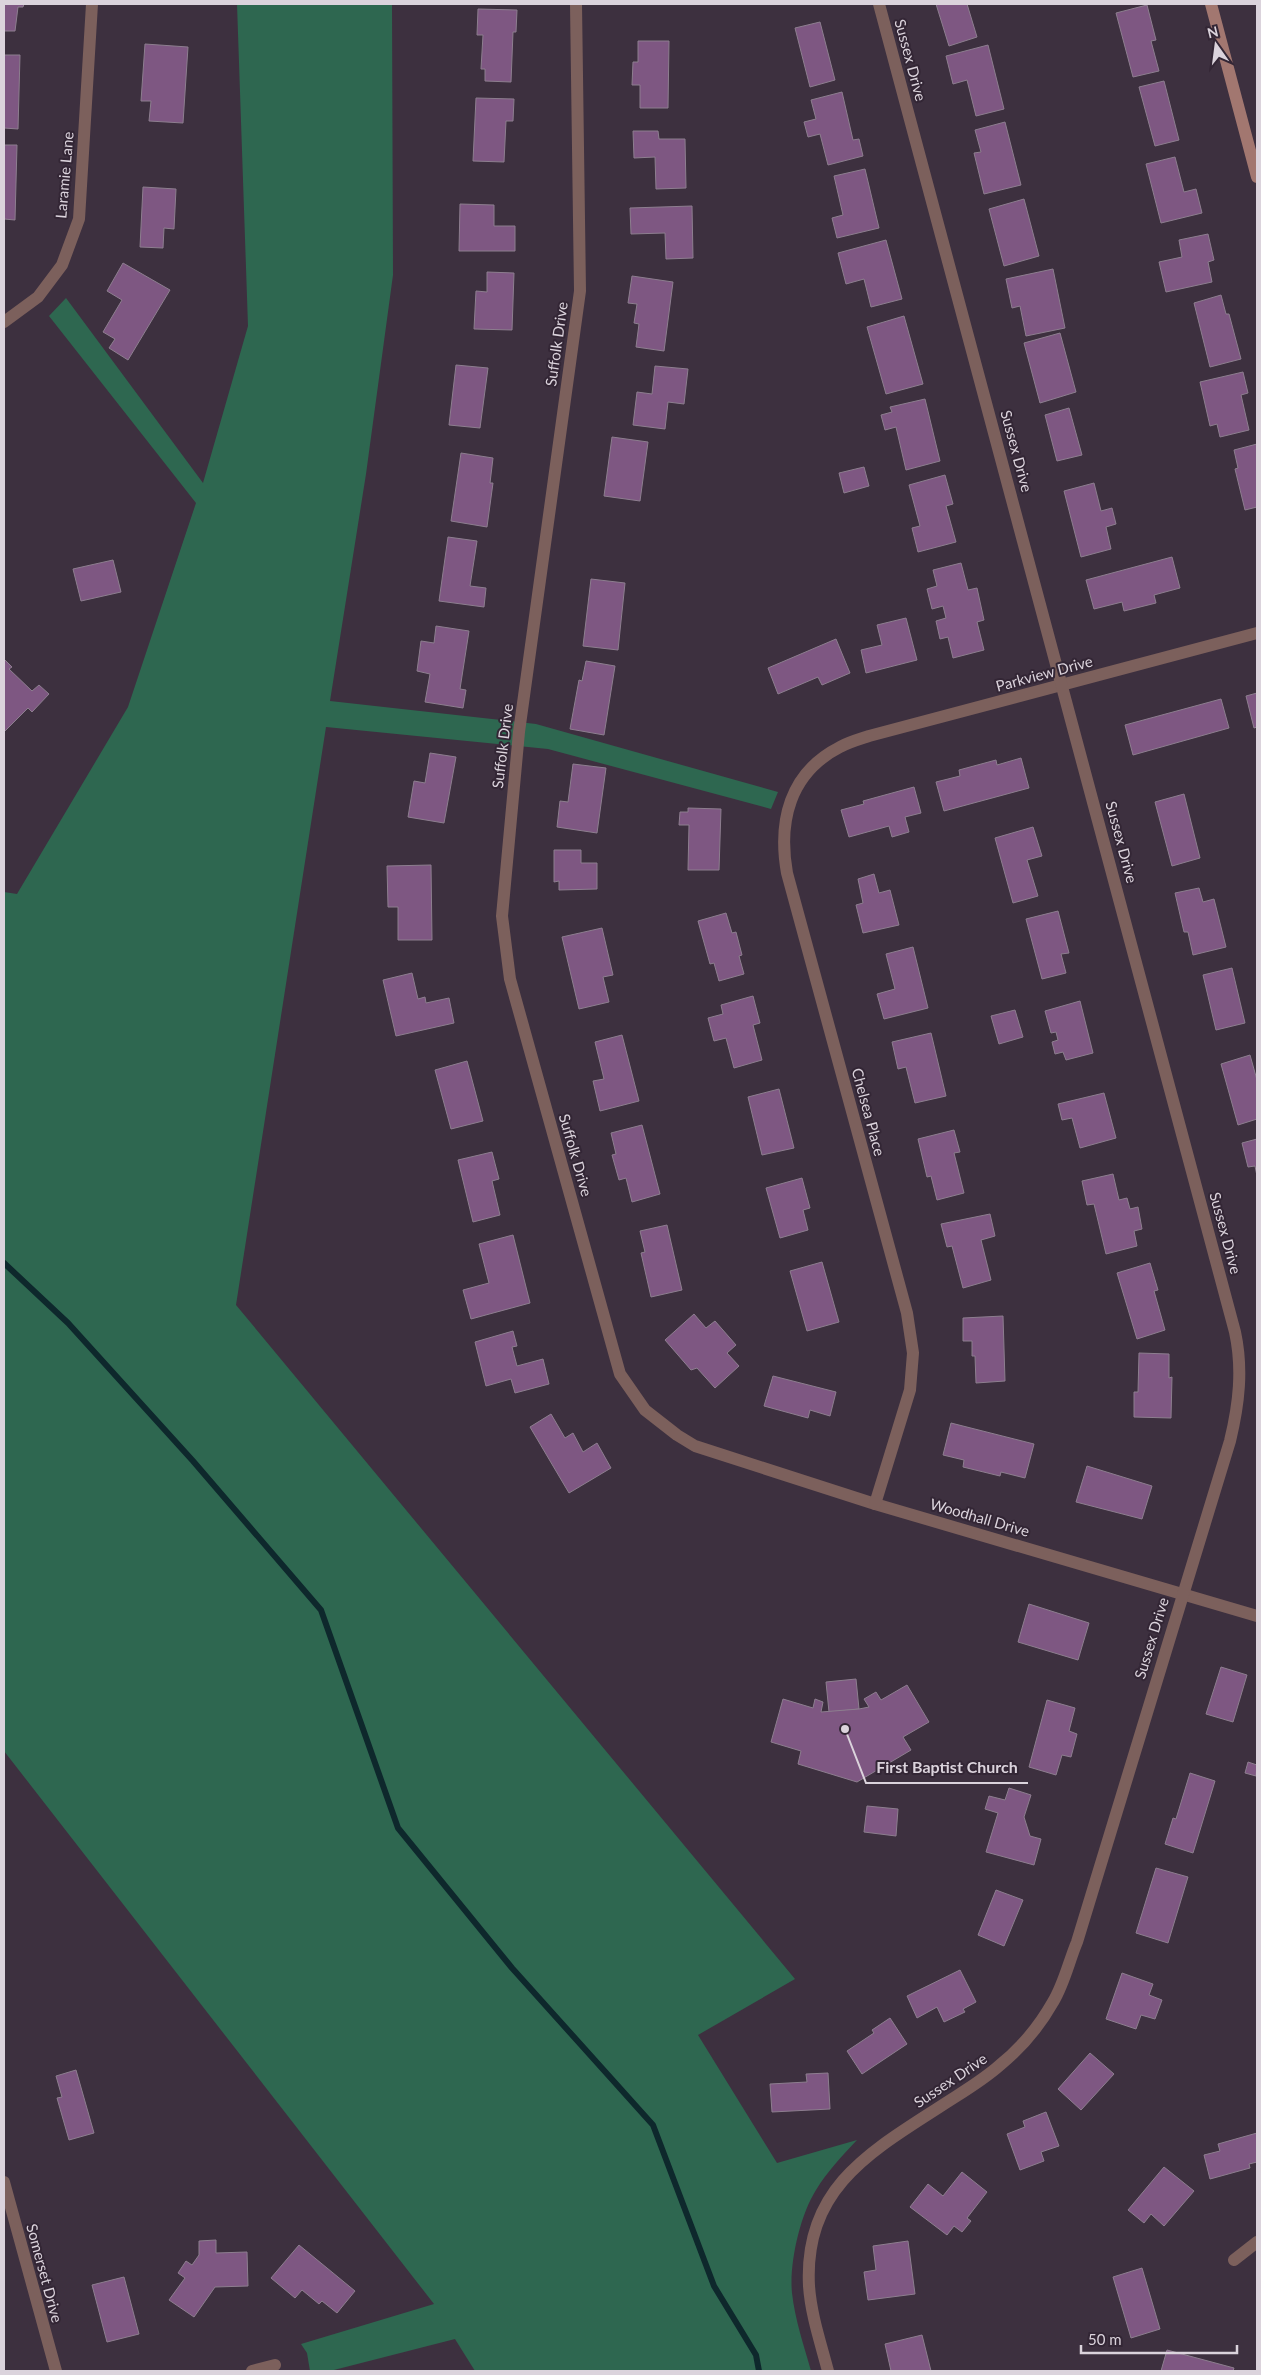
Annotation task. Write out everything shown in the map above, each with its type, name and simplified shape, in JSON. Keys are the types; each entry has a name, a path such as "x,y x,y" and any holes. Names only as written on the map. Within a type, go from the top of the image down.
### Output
{"main road":[{"path":"1211,4 1257,177"}],"street":[{"name":"Laramie Lane","path":"4,322 38,297 62,265 79,219 92,4"},
{"name":"Suffolk Drive","path":"576,4 580,291 519,732 502,916 510,979 620,1374 645,1410 677,1435 695,1446"},
{"name":"Sussex Drive","path":"828,2371 809,2287 809,2256 814,2230 822,2210 832,2192 854,2167 937,2108 978,2083 1001,2064 1028,2037 1054,2000 1077,1942 1236,1415 1240,1393 1239,1349 1063,684 879,4"},
{"name":"Parkview Drive","path":"839,747 869,736 1257,633"},
{"name":"Chelsea Place","path":"839,747 818,763 800,781 789,804 784,823 783,848 787,873 907,1313 913,1353 910,1390 875,1504"},
{"name":"Woodhall Drive","path":"695,1446 875,1504 1257,1616"},
{"name":"Somerset Drive","path":"4,2182 56,2371"},
{"path":"1234,2260 1257,2242"},
{"path":"252,2371 275,2365"}],"green space":[{"path":"237,4 392,4 393,275 366,474 330,701 536,724 778,792 771,809 548,749 326,727 236,1305 795,1979 698,2035 777,2163 857,2140 830,2170 810,2200 794,2254 792,2268 793,2303 811,2371 475,2371 455,2339 330,2371 310,2371 307,2353 301,2344 434,2304 4,1751 4,892 17,894 128,707 196,503 49,316 66,298 203,483 248,326"}],"building":[{"path":"4,4 24,4 23,7 18,7 15,31 4,31"},
{"path":"936,4 967,4 977,37 949,46"},
{"path":"1147,5 1156,40 1151,41 1159,71 1133,77 1116,13"},
{"path":"478,9 517,10 516,32 513,32 511,82 485,81 485,69 481,69 483,35 477,35"},
{"path":"820,22 835,80 810,87 795,28"},
{"path":"638,41 669,41 668,108 640,108 640,85 632,85 633,62 638,62"},
{"path":"145,44 188,47 183,123 149,121 151,101 141,101"},
{"path":"988,45 1004,109 976,116 967,80 953,84 946,56"},
{"path":"4,55 20,55 18,129 4,128"},
{"path":"1164,81 1179,140 1155,146 1139,87"},
{"path":"842,92 853,140 859,139 863,156 828,165 820,134 808,137 804,122 816,119 811,100"},
{"path":"476,98 514,99 513,121 506,121 504,162 473,161"},
{"path":"1005,122 1021,185 984,194 974,153 981,152 975,130"},
{"path":"633,131 658,131 659,139 685,139 686,188 656,189 655,157 634,158"},
{"path":"4,145 17,145 15,220 4,219"},
{"path":"1175,157 1184,192 1196,189 1202,213 1161,223 1146,164"},
{"path":"865,169 879,228 837,238 832,218 843,215 834,176"},
{"path":"143,187 176,189 174,229 164,228 163,248 140,247"},
{"path":"1024,199 1039,256 1004,266 989,209"},
{"path":"460,204 494,205 494,226 515,226 515,251 459,251"},
{"path":"692,206 693,258 666,259 665,233 631,234 630,208"},
{"path":"1208,234 1214,260 1208,262 1212,282 1166,292 1159,262 1182,257 1179,240"},
{"path":"886,240 902,299 871,307 864,279 846,284 838,253"},
{"path":"123,263 170,290 128,360 109,348 115,339 103,332 122,300 107,291"},
{"path":"1053,269 1065,328 1026,336 1020,306 1012,308 1006,279"},
{"path":"487,272 514,273 512,330 474,329 476,291 487,292"},
{"path":"632,276 673,282 664,351 636,347 639,324 634,323 637,304 628,303"},
{"path":"1221,295 1226,314 1229,314 1241,359 1210,367 1194,303"},
{"path":"904,316 923,384 886,394 867,327"},
{"path":"1060,333 1076,392 1040,403 1024,343"},
{"path":"456,365 488,368 480,428 449,425"},
{"path":"655,366 688,369 684,404 668,402 665,429 633,425 637,392 652,394"},
{"path":"1243,372 1248,393 1241,395 1249,430 1220,437 1217,424 1210,426 1200,382"},
{"path":"925,399 940,461 906,470 896,427 885,430 881,415 892,412 890,407"},
{"path":"1069,408 1082,455 1057,461 1045,415"},
{"path":"612,437 648,442 640,501 604,496"},
{"path":"1257,444 1257,507 1245,510 1235,469 1238,468 1234,450"},
{"path":"461,453 493,458 490,483 493,483 487,527 451,521"},
{"path":"864,467 869,486 844,493 839,473"},
{"path":"945,475 953,504 946,506 956,542 918,552 912,528 920,526 909,485"},
{"path":"1094,483 1101,511 1112,508 1116,524 1106,527 1111,549 1081,557 1064,491"},
{"path":"448,537 477,541 470,586 486,588 484,607 439,601"},
{"path":"1172,557 1180,588 1154,595 1156,603 1124,611 1122,602 1094,609 1086,580"},
{"path":"113,560 121,592 81,601 73,569"},
{"path":"961,563 968,590 977,588 984,620 977,622 984,650 953,658 948,637 940,639 936,621 946,618 943,606 932,609 927,589 937,586 933,570"},
{"path":"591,579 625,583 618,650 583,646"},
{"path":"906,618 917,660 866,673 861,650 882,645 877,625"},
{"path":"436,626 469,631 460,689 466,690 463,708 425,702 430,674 417,671 421,641 434,643"},
{"path":"836,639 850,673 822,685 818,677 778,694 768,668"},
{"path":"4,659 12,667 9,669 32,691 39,685 49,694 32,712 28,708 4,732"},
{"path":"586,661 615,666 604,735 570,729 579,680 582,681"},
{"path":"1257,693 1257,727 1254,728 1246,696"},
{"path":"1221,699 1229,728 1133,755 1125,725"},
{"path":"430,753 456,757 444,823 408,817 414,781 425,783"},
{"path":"1021,758 1029,788 944,811 936,782 960,776 959,770 996,760 997,765"},
{"path":"573,764 606,768 597,833 557,827 560,801 568,802"},
{"path":"914,787 921,813 905,817 909,832 892,837 889,826 849,837 841,810 864,804 863,801"},
{"path":"1184,794 1200,858 1172,866 1155,802"},
{"path":"688,808 721,809 719,870 688,870 689,825 679,825 680,812 688,812"},
{"path":"1033,827 1042,856 1027,860 1038,896 1013,903 995,838"},
{"path":"554,850 581,850 581,863 597,863 597,889 559,890 559,881 554,882"},
{"path":"431,865 432,940 398,940 398,907 388,907 387,866"},
{"path":"874,874 879,893 890,890 899,925 863,933 856,905 863,903 858,879"},
{"path":"1199,888 1203,902 1214,899 1226,947 1193,955 1188,932 1184,932 1175,893"},
{"path":"1058,911 1069,953 1061,954 1066,973 1042,979 1026,919"},
{"path":"726,913 732,933 736,932 742,955 739,956 744,974 719,981 714,963 710,964 698,921"},
{"path":"602,928 613,975 603,977 609,1002 579,1009 562,937"},
{"path":"913,947 928,1008 884,1019 877,994 895,989 886,954"},
{"path":"1232,968 1245,1023 1216,1030 1203,975"},
{"path":"412,973 418,999 425,997 426,1003 449,998 454,1023 396,1036 383,980"},
{"path":"753,996 760,1023 753,1025 762,1060 734,1068 726,1038 714,1041 708,1018 723,1014 721,1005"},
{"path":"1080,1001 1093,1053 1066,1060 1063,1052 1055,1054 1052,1042 1058,1040 1056,1032 1051,1033 1045,1011"},
{"path":"1015,1010 1023,1037 999,1044 991,1016"},
{"path":"931,1033 946,1096 915,1103 906,1067 898,1069 892,1042"},
{"path":"622,1035 639,1101 600,1111 593,1081 604,1079 595,1042"},
{"path":"1250,1055 1257,1080 1257,1119 1238,1125 1221,1064"},
{"path":"467,1061 483,1121 451,1129 435,1070"},
{"path":"779,1089 794,1148 762,1155 748,1097"},
{"path":"1104,1093 1116,1138 1080,1148 1072,1118 1062,1120 1058,1104"},
{"path":"642,1125 660,1194 632,1202 626,1178 619,1180 612,1155 616,1154 611,1133"},
{"path":"954,1130 960,1152 954,1153 964,1193 937,1200 931,1176 927,1177 918,1139"},
{"path":"1257,1139 1257,1176 1255,1166 1248,1167 1242,1143"},
{"path":"492,1152 499,1179 492,1181 500,1215 473,1222 458,1160"},
{"path":"1113,1174 1119,1200 1127,1198 1130,1209 1138,1207 1142,1229 1134,1231 1137,1246 1106,1254 1094,1204 1087,1205 1082,1181"},
{"path":"802,1178 810,1208 803,1210 808,1230 780,1238 766,1188"},
{"path":"990,1214 995,1236 981,1240 991,1280 963,1288 952,1246 947,1247 941,1224"},
{"path":"667,1225 682,1290 651,1297 641,1253 645,1252 640,1231"},
{"path":"513,1235 530,1303 471,1319 463,1290 489,1283 479,1244"},
{"path":"822,1262 839,1322 807,1331 790,1271"},
{"path":"1150,1263 1158,1290 1154,1291 1165,1330 1137,1339 1117,1273"},
{"path":"694,1314 706,1328 715,1321 736,1345 727,1353 739,1366 715,1388 697,1368 691,1370 665,1340"},
{"path":"1003,1316 1005,1381 976,1383 975,1356 972,1356 972,1341 963,1341 963,1318"},
{"path":"513,1331 517,1346 512,1347 517,1366 543,1359 549,1384 515,1393 511,1379 486,1386 475,1342"},
{"path":"1139,1353 1169,1354 1169,1378 1172,1377 1171,1418 1134,1417 1134,1392 1138,1392"},
{"path":"773,1376 836,1392 830,1416 810,1410 808,1418 764,1406"},
{"path":"551,1414 565,1438 573,1433 583,1452 597,1443 611,1468 569,1493 530,1427"},
{"path":"951,1423 1034,1444 1025,1478 1001,1472 1000,1476 963,1467 964,1460 943,1455"},
{"path":"1087,1466 1152,1486 1142,1519 1076,1502"},
{"path":"1029,1604 1089,1623 1078,1660 1018,1642"},
{"path":"1221,1667 1247,1675 1233,1722 1206,1714"},
{"path":"856,1679 859,1709 829,1712 826,1682"},
{"path":"907,1685 929,1722 903,1737 911,1750 857,1782 798,1764 801,1751 771,1742 783,1699 813,1708 815,1699 823,1702 821,1712 859,1709 869,1707 864,1699 876,1692 881,1700"},
{"path":"1047,1700 1075,1708 1069,1731 1077,1734 1071,1757 1062,1755 1056,1775 1029,1767"},
{"path":"1248,1762 1257,1765 1256,1776 1245,1773"},
{"path":"1190,1773 1215,1781 1193,1853 1165,1844 1173,1818 1176,1819"},
{"path":"1009,1788 1031,1795 1024,1817 1030,1836 1041,1839 1034,1865 986,1852 998,1813 985,1809 989,1796 1005,1800"},
{"path":"867,1806 898,1809 896,1836 864,1832"},
{"path":"1156,1868 1188,1877 1168,1943 1136,1933"},
{"path":"996,1890 1023,1900 1004,1946 978,1935"},
{"path":"960,1970 976,2002 963,2009 965,2012 944,2022 937,2007 917,2018 907,1996"},
{"path":"1122,1973 1153,1984 1149,1995 1162,2000 1155,2019 1141,2015 1136,2029 1106,2019"},
{"path":"890,2018 907,2044 862,2074 847,2051 874,2033 872,2030"},
{"path":"1090,2053 1114,2074 1081,2110 1058,2089"},
{"path":"76,2070 94,2133 69,2140 57,2098 62,2097 56,2076"},
{"path":"828,2073 830,2109 772,2112 770,2084 807,2082 806,2074"},
{"path":"1046,2112 1059,2146 1041,2152 1044,2161 1020,2170 1007,2134 1025,2127 1023,2121"},
{"path":"1257,2133 1257,2162 1249,2164 1250,2168 1210,2179 1204,2155 1220,2151 1218,2144"},
{"path":"1164,2167 1194,2191 1164,2226 1151,2214 1144,2223 1128,2210"},
{"path":"962,2172 987,2192 967,2218 971,2221 962,2232 954,2226 947,2235 910,2207 928,2184 943,2196"},
{"path":"216,2240 216,2253 247,2252 248,2286 215,2287 194,2317 169,2300 185,2278 178,2273 186,2261 192,2265 199,2255 199,2241"},
{"path":"908,2241 915,2294 868,2300 864,2272 876,2270 873,2246"},
{"path":"299,2245 355,2291 337,2313 322,2301 319,2304 302,2290 295,2298 271,2278"},
{"path":"1142,2268 1160,2329 1131,2338 1113,2277"},
{"path":"124,2277 139,2334 107,2342 92,2285"},
{"path":"922,2335 931,2371 891,2371 885,2344"},
{"path":"1167,2350 1234,2368 1233,2371 1161,2371"}],"waterway":[{"path":"4,1263 68,1323 193,1461 321,1610 398,1828 512,1968 653,2125 714,2286 756,2355 759,2371"}],"place":[{"name":"First Baptist Church","path":"845,1729"}]}
